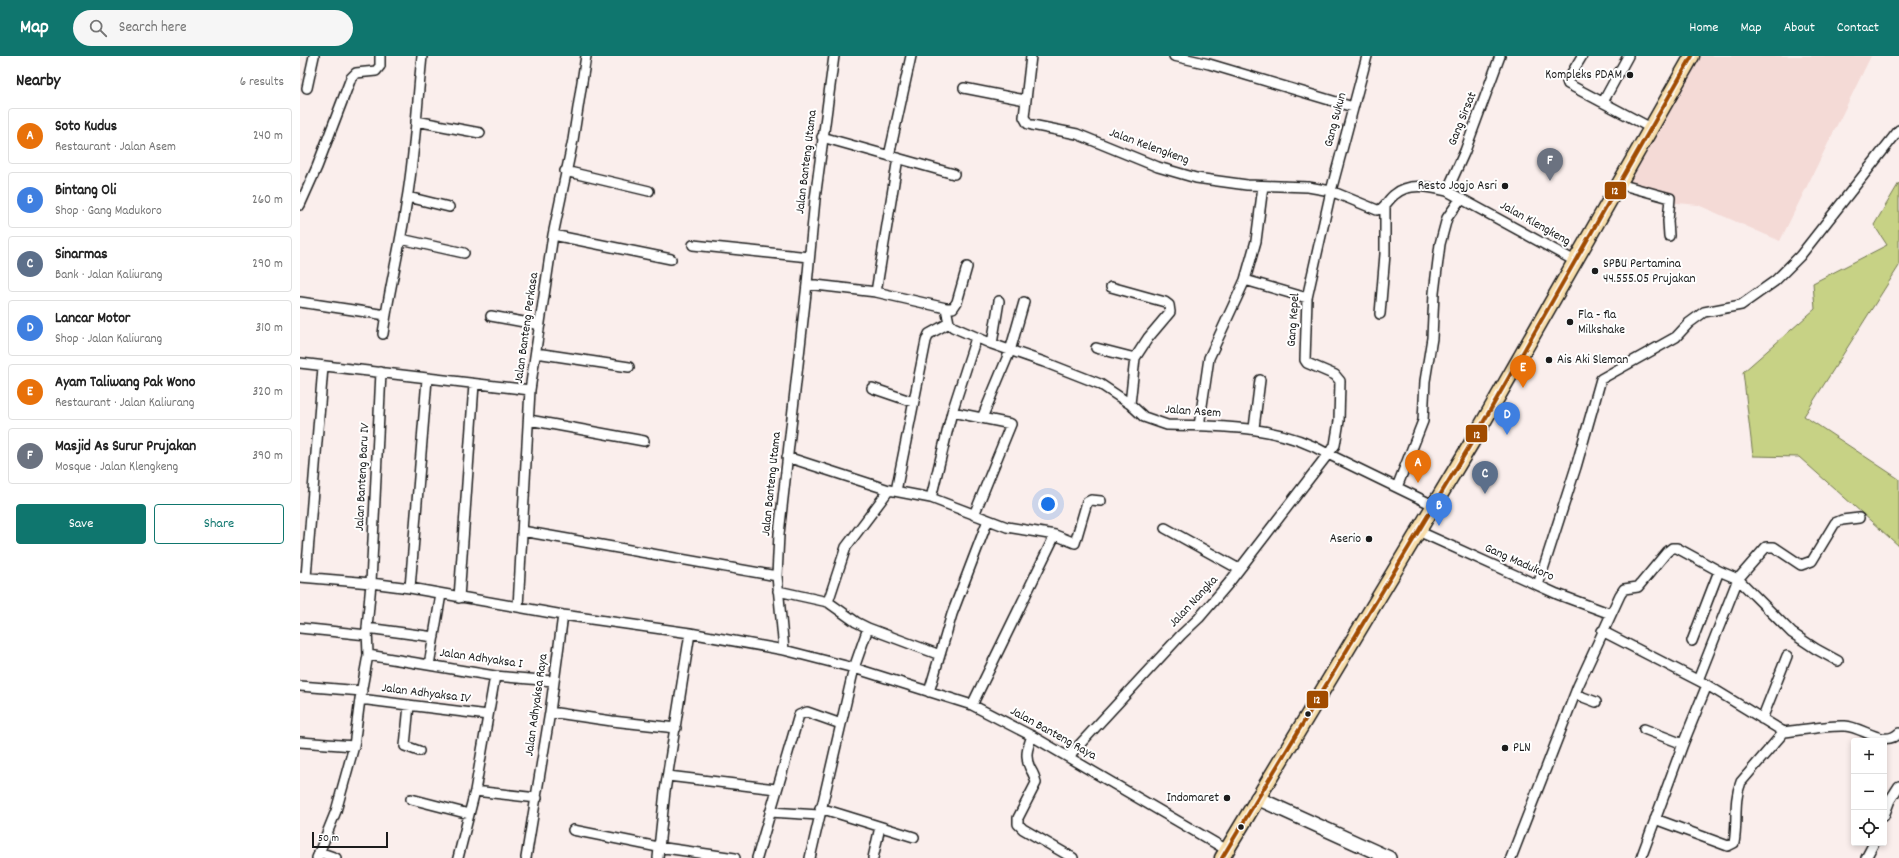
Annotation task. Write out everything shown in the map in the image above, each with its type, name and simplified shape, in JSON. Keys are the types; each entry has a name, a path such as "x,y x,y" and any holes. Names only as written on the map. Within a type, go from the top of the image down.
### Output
{"main road":[{"path":"1224,854 1472,442 1692,56"}],"street":[{"path":"307,88 314,56"},
{"path":"300,205 317,167 351,78 356,73 376,71 380,66 380,56"},
{"path":"383,334 408,197 422,56"},
{"name":"Jalan Banteng Perkasa","path":"518,607 530,390 553,235 572,140 586,56"},
{"name":"Jalan Banteng Utama","path":"784,650 777,576 787,457 822,136 834,56"},
{"path":"876,292 894,157 911,56"},
{"name":"Jalan Kelengkeng","path":"1031,56 1024,117 1028,124 1077,134 1158,167 1196,178 1263,186 1308,187 1331,191"},
{"path":"1174,56 1209,64 1353,107"},
{"name":"Gang Sukun","path":"1331,191 1367,56"},
{"name":"Gang Sirsat","path":"1447,191 1465,151 1500,56"},
{"path":"1582,56 1567,83 1651,128"},
{"path":"1604,102 1628,56"},
{"path":"964,88 1025,100"},
{"path":"416,121 480,133"},
{"path":"1538,585 1576,467 1601,379 1676,337 1689,323 1704,312 1741,305 1776,281 1800,256 1899,130"},
{"path":"822,136 954,174"},
{"path":"565,171 648,191"},
{"path":"1619,184 1670,198 1668,221 1669,236"},
{"path":"1199,426 1210,358 1245,280 1256,240 1263,186"},
{"name":"Jalan Klengkeng","path":"1385,206 1393,196 1400,191 1411,187 1426,187 1447,191 1575,261"},
{"path":"1331,191 1377,210 1385,206 1385,254 1380,314"},
{"name":"Gang Kepel","path":"1328,454 1335,445 1340,381 1335,375 1307,363 1305,360 1307,298 1331,191"},
{"path":"408,197 449,207"},
{"path":"1397,487 1423,421 1425,382 1432,338 1434,293 1440,244 1447,218 1461,198"},
{"path":"553,235 671,258"},
{"path":"400,239 464,253"},
{"path":"693,244 809,257"},
{"path":"807,284 876,292 946,308 953,308 957,302 967,267"},
{"path":"1245,280 1307,298"},
{"path":"1111,287 1164,302 1169,305 1170,312 1148,338 1135,358 1133,407"},
{"path":"992,344 999,301"},
{"path":"300,302 386,315"},
{"path":"982,418 1010,351 1024,302"},
{"path":"828,602 846,547 892,491 929,334 949,323 946,308"},
{"path":"491,316 540,325"},
{"name":"Jalan Asem","path":"949,323 953,327 976,338 1100,384 1133,407 1144,417 1167,425 1254,428 1312,444 1328,454 1433,505"},
{"path":"931,498 952,412 976,338"},
{"path":"1096,348 1135,358"},
{"path":"536,353 629,367"},
{"path":"300,363 323,367 381,372 427,379 530,390"},
{"path":"323,367 303,577 410,588 563,616 690,633 784,650 854,668"},
{"name":"Jalan Banteng Baru IV","path":"318,855 336,811 354,746 368,655 367,631 371,583 381,372"},
{"path":"410,588 427,379"},
{"path":"1254,428 1260,380"},
{"path":"459,598 474,384"},
{"path":"872,388 914,402"},
{"path":"952,412 1012,424 974,515"},
{"path":"529,420 644,441"},
{"name":"Jalan Nangka","path":"1068,757 1170,646 1199,618 1228,584 1328,454"},
{"path":"787,457 892,491 931,498 1007,527 1055,535 1075,543 1088,502 1091,500 1101,501"},
{"path":"1698,680 1738,579 1766,547 1774,547 1801,565 1808,564 1812,562 1835,524 1842,520 1859,518"},
{"path":"929,692 952,614 988,520"},
{"path":"1165,528 1239,569"},
{"path":"522,530 639,553 777,576"},
{"name":"Gang Madukoro","path":"1418,531 1538,585 1611,614"},
{"path":"972,705 1055,535"},
{"path":"1511,858 1575,694 1602,631 1620,595 1624,589 1638,587 1672,548 1677,548 1719,571 1738,579 1792,633 1838,661"},
{"path":"1692,641 1719,571"},
{"path":"778,591 828,602 856,622 868,628 940,655"},
{"path":"429,665 441,594"},
{"name":"Jalan Adhyaksa Raya","path":"526,858 537,798 563,616"},
{"path":"300,628 367,631 434,637"},
{"path":"810,858 854,668 868,628"},
{"path":"1602,631 1698,680 1784,732 1846,726 1887,740 1894,738 1899,733"},
{"path":"658,858 658,847 668,776 690,633"},
{"name":"Jalan Adhyaksa I","path":"368,655 495,676 553,681"},
{"path":"1762,719 1787,656"},
{"name":"Jalan Banteng Raya","path":"854,668 972,705 990,714 1068,757 1224,854"},
{"path":"458,858 475,791 495,676"},
{"path":"1641,858 1683,744 1707,685"},
{"name":"Jalan Adhyaksa IV","path":"300,686 361,695 409,706 488,715"},
{"path":"1575,694 1596,702"},
{"path":"409,706 405,746 420,751"},
{"path":"550,712 612,722 676,728"},
{"path":"757,858 776,789 799,715 807,712 841,724"},
{"path":"1644,729 1683,744"},
{"path":"1655,819 1728,846 1734,843 1738,790 1741,782 1784,732"},
{"path":"1032,736 1026,754 1036,783 1018,818 1018,824 1023,829 1073,858"},
{"path":"300,742 354,746"},
{"path":"668,776 776,789"},
{"path":"1886,810 1890,800 1899,786"},
{"path":"475,791 537,798"},
{"path":"411,798 469,814"},
{"path":"1258,798 1389,858"},
{"path":"770,812 820,812 914,837"},
{"path":"873,858 880,827"},
{"path":"573,830 658,847 735,858"},
{"path":"1866,858 1872,846"},
{"path":"318,855 336,858"}],"shaded area":[{"path":"1696,56 1871,56 1780,241 1698,205 1667,202 1622,185"}],"green space":[{"path":"1899,183 1899,266 1804,416 1899,479 1899,546 1799,457 1753,456 1743,372 1815,309 1813,283 1887,245 1874,225"}],"transit line":[{"name":"12","path":"1222,858 1472,442 1692,56"}],"place":[{"name":"Kompleks PDAM","path":"1630,75"},
{"name":"Masjid As Surur Prujakan","path":"1550,181"},
{"name":"Resto Jogjo Asri","path":"1505,186"},
{"name":"SPBU Pertamina 44.555.05 Prujakan","path":"1595,271"},
{"name":"Fla - fla Milkshake","path":"1570,322"},
{"name":"Ais Aki Sleman","path":"1549,360"},
{"name":"Ayam Taliwang Pak Wono","path":"1523,388"},
{"name":"Lancar Motor","path":"1507,435"},
{"name":"Soto Kudus","path":"1418,483"},
{"name":"Sinarmas","path":"1485,494"},
{"name":"Bintang Oli","path":"1439,526"},
{"name":"Aserio","path":"1369,539"},
{"name":"PLN","path":"1505,748"},
{"name":"Indomaret","path":"1227,798"}]}
